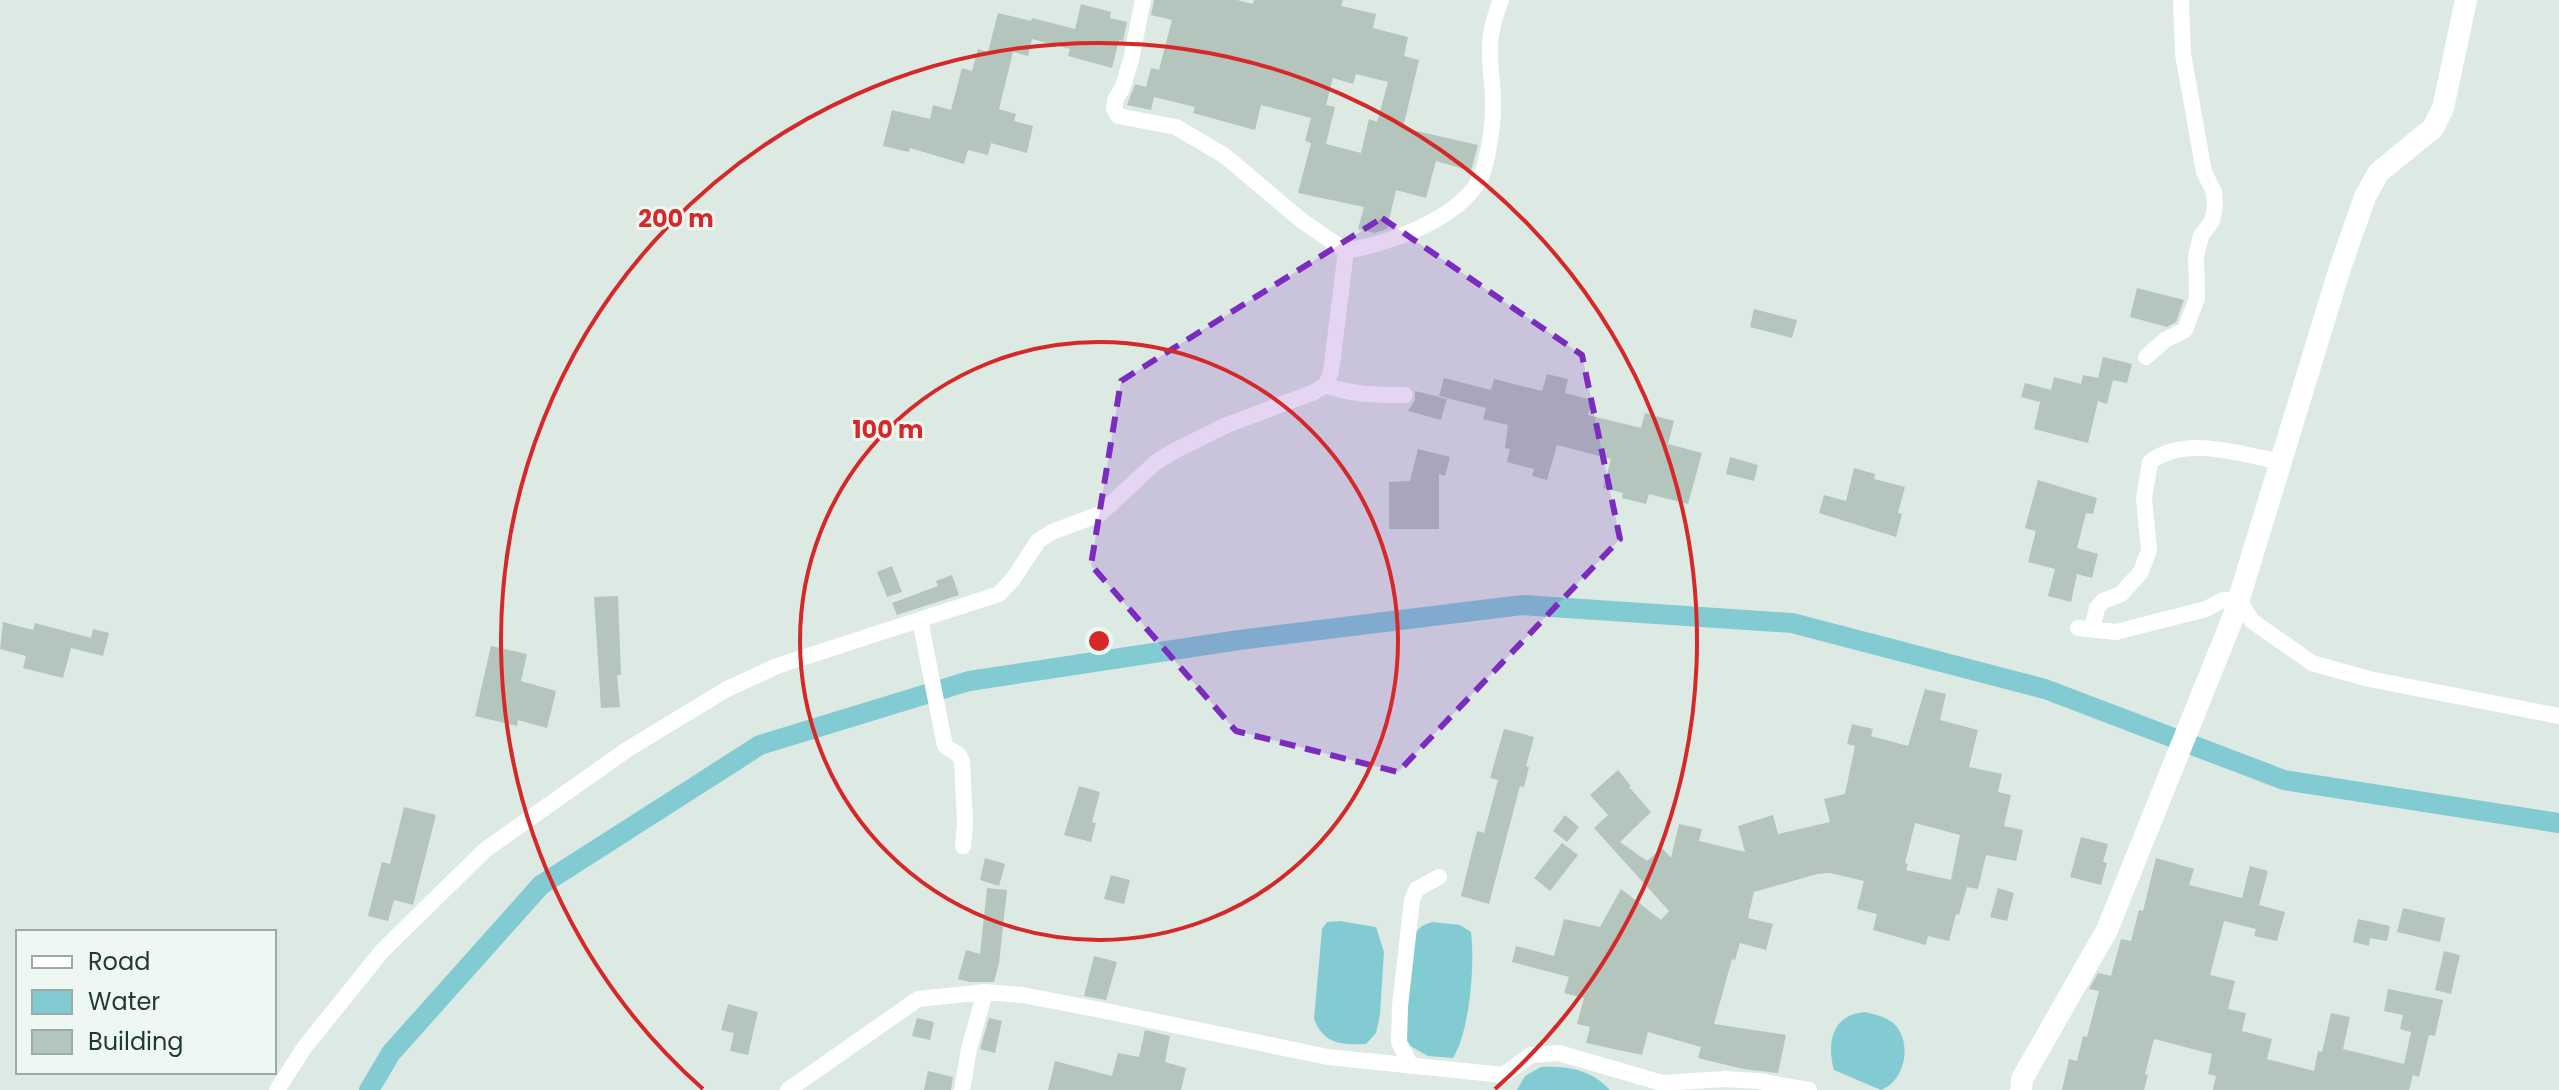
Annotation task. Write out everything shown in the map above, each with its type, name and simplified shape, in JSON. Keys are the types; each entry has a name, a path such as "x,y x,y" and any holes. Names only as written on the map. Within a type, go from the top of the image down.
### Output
{"street":[{"path":"1143,0 1131,60 1116,98 1114,108 1118,116 1176,127 1225,156 1301,220 1346,251 1369,247 1417,230 1455,205 1479,180 1494,109 1490,48 1492,25 1501,0"},
{"path":"2146,357 2165,340 2185,330 2197,298 2196,256 2201,236 2212,221 2215,207 2214,192 2204,172 2183,54 2181,0"},
{"path":"2021,1090 2022,1079 2107,930 2236,607 2340,268 2365,197 2378,173 2433,128 2443,108 2466,0"},
{"path":"277,1090 304,1048 382,951 485,850 628,749 727,689 777,666 920,625 999,594 1038,541 1052,532 1100,514 1156,462 1227,425 1326,385 1331,372 1346,251"},
{"path":"1326,385 1340,391 1405,395"},
{"path":"2281,462 2213,449 2162,452 2150,462 2144,498 2149,550 2141,572 2121,594 2103,601 2085,629 2116,632 2206,609 2223,600 2312,663 2397,685 2559,716"},
{"path":"920,625 945,746 959,755 962,762 963,846"},
{"path":"1411,1066 1399,1042 1412,900 1417,889 1439,877"},
{"path":"962,1090 969,1049 985,992"},
{"path":"788,1090 918,999 985,992 1022,995 1328,1057 1411,1066 1504,1083 1531,1055 1559,1053 1662,1083 1725,1079 1809,1090"}],"highlighted area":[{"path":"1382,218 1582,355 1620,539 1398,772 1236,731 1091,565 1121,381"}],"water":[{"path":"1327,922 1376,927 1384,952 1380,1015 1376,1033 1366,1044 1334,1041 1323,1034 1314,1019 1322,929"},
{"path":"1432,922 1460,925 1471,932 1470,997 1464,1031 1453,1058 1428,1056 1407,1044 1407,987 1412,942 1418,930"},
{"path":"1865,1012 1892,1023 1903,1038 1904,1056 1900,1073 1881,1090 1834,1070 1831,1049 1834,1031 1846,1018"},
{"path":"1541,1067 1579,1071 1610,1090 1517,1090 1525,1076"}],"building":[{"path":"1154,0 1237,0 1253,4 1254,0 1343,0 1341,6 1376,14 1373,28 1408,37 1404,56 1419,60 1403,128 1478,145 1471,171 1436,161 1426,198 1396,190 1387,229 1374,233 1358,229 1364,207 1298,193 1311,143 1305,141 1311,118 1261,105 1255,130 1193,113 1195,107 1154,97 1151,110 1127,105 1135,84 1146,87 1151,68 1159,70 1172,20 1151,15","holes":["1356,74 1388,82 1377,122 1369,119 1361,153 1326,144 1335,107 1326,105 1333,78 1353,84"]},
{"path":"1081,4 1111,12 1110,18 1127,22 1123,41 1119,40 1112,68 1068,56 1070,49 1032,39 1028,56 1013,52 999,109 1016,114 1014,121 1033,126 1027,153 991,143 988,155 968,150 964,164 910,148 909,152 883,146 892,110 930,119 933,105 951,110 962,68 972,71 978,49 988,52 998,13 1075,29"},
{"path":"2137,288 2184,300 2176,322 2167,327 2130,317"},
{"path":"1754,309 1797,320 1792,338 1750,327"},
{"path":"2103,357 2132,364 2127,383 2113,380 2107,404 2098,401 2088,443 2034,429 2040,402 2021,397 2025,383 2051,390 2054,377 2081,384 2083,375 2098,378"},
{"path":"1547,374 1568,379 1565,393 1592,400 1588,415 1641,428 1645,413 1674,421 1668,444 1702,453 1688,504 1649,494 1646,504 1622,498 1623,493 1603,488 1611,459 1557,445 1547,480 1532,476 1534,469 1507,462 1510,449 1505,448 1508,425 1483,419 1486,408 1439,396 1444,378 1491,390 1494,379 1542,391"},
{"path":"1415,391 1447,399 1441,420 1408,411 1415,400"},
{"path":"1418,449 1450,457 1445,476 1439,474 1439,529 1389,529 1389,482 1410,481"},
{"path":"1730,457 1758,465 1754,481 1726,474"},
{"path":"1854,468 1875,474 1874,479 1905,487 1896,537 1819,513 1824,495 1846,501"},
{"path":"2038,480 2097,498 2093,514 2086,513 2077,548 2098,554 2092,578 2077,574 2071,602 2048,596 2055,569 2028,562 2036,531 2025,528"},
{"path":"892,566 902,592 887,597 877,572"},
{"path":"952,575 959,595 897,615 892,603 938,586 936,581"},
{"path":"618,596 621,675 617,675 620,707 601,708 594,597"},
{"path":"3,622 33,630 35,623 91,638 93,629 109,633 103,656 71,648 63,678 23,668 26,656 0,649"},
{"path":"491,646 527,654 521,681 556,691 547,728 518,720 517,726 475,716"},
{"path":"1925,689 1946,694 1940,720 1978,730 1969,767 2002,774 1998,792 2011,795 2004,826 2023,830 2016,861 1986,855 1978,889 1967,887 1949,941 1928,936 1926,945 1873,930 1877,914 1857,909 1864,881 1830,873 1817,874 1754,892 1748,918 1773,924 1766,950 1740,943 1735,960 1732,959 1714,1024 1786,1035 1778,1073 1743,1069 1698,1058 1701,1047 1648,1032 1642,1055 1586,1043 1590,1027 1577,1024 1584,998 1564,993 1569,977 1512,962 1516,946 1554,956 1564,919 1600,927 1621,889 1661,920 1669,911 1594,828 1608,815 1590,795 1618,770 1651,812 1620,842 1647,861 1662,848 1671,858 1679,824 1702,829 1699,841 1745,852 1738,826 1773,815 1778,834 1830,822 1824,799 1845,794 1855,746 1847,744 1852,724 1873,729 1871,736 1908,746","holes":["1915,823 1960,835 1951,880 1906,870"]},
{"path":"1504,729 1534,737 1524,787 1520,786 1489,904 1461,896 1477,831 1484,833 1498,780 1490,778"},
{"path":"1079,786 1100,792 1092,822 1096,823 1091,842 1064,835"},
{"path":"404,807 436,815 413,905 394,900 388,921 368,916 382,862 390,864"},
{"path":"1565,815 1579,827 1567,842 1553,831"},
{"path":"2081,837 2108,844 2101,885 2070,877"},
{"path":"1562,843 1578,855 1550,891 1534,878"},
{"path":"985,858 1005,864 999,886 980,880"},
{"path":"2156,858 2194,869 2189,885 2242,898 2250,866 2268,871 2259,905 2285,912 2277,941 2254,936 2256,929 2224,921 2210,975 2235,981 2228,1009 2246,1013 2242,1031 2272,1039 2267,1059 2314,1071 2331,1013 2350,1017 2343,1049 2404,1064 2411,1032 2400,1029 2403,1015 2384,1011 2388,989 2443,1000 2435,1036 2429,1035 2419,1077 2413,1075 2409,1090 2213,1090 2216,1076 2208,1074 2212,1054 2154,1039 2144,1090 2062,1090 2069,1059 2077,1061 2083,1036 2087,1037 2099,991 2089,989 2098,973 2111,976 2121,939 2131,941 2139,910 2143,911"},
{"path":"1111,875 1130,880 1124,904 1104,899"},
{"path":"987,888 1007,890 999,963 994,982 970,982 958,979 966,950 980,954"},
{"path":"1998,888 2014,893 2007,921 1990,917"},
{"path":"2403,908 2445,918 2440,942 2397,932"},
{"path":"2358,919 2390,926 2387,941 2370,938 2369,946 2353,942"},
{"path":"2444,951 2460,955 2451,994 2435,990"},
{"path":"1094,956 1117,962 1106,1000 1084,996"},
{"path":"728,1004 758,1012 748,1055 730,1051 734,1033 721,1030"},
{"path":"917,1018 934,1022 930,1040 912,1036"},
{"path":"989,1018 1002,1021 995,1053 980,1049"},
{"path":"1145,1030 1170,1036 1165,1062 1186,1068 1181,1090 1048,1090 1055,1061 1112,1076 1118,1053 1139,1057"},
{"path":"928,1071 953,1077 951,1090 924,1090"}],"waterway":[{"path":"369,1090 391,1053 541,885 760,745 969,681 1239,640 1522,605 1792,623 2045,689 2284,780 2559,823"}]}
